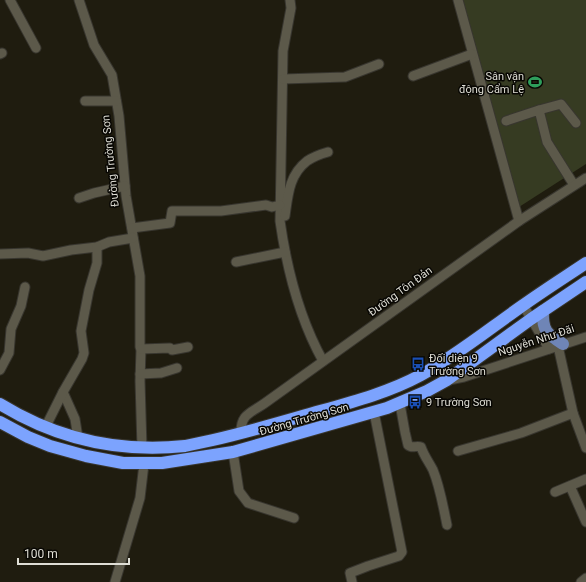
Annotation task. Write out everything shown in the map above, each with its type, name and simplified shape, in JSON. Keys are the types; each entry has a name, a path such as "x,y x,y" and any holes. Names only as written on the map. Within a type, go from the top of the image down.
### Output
{"highway":[{"name":"Đường Trường Sơn","path":"0,404 45,428 78,438 106,444 142,448 186,445 241,434 345,404 411,380 435,367 470,344 523,305 586,263"},
{"name":"Đường Trường Sơn","path":"0,422 28,437 68,452 124,463 144,464 169,462 233,452 400,404 428,391 448,380 531,319 586,282"}],"main road":[{"path":"543,311 543,322 546,332 557,346"}],"street":[{"path":"10,0 36,48"},
{"name":"Đường Trường Sơn","path":"79,0 94,45 112,75 119,116 125,186 140,276 140,429 142,448"},
{"path":"458,0 519,220"},
{"path":"288,1 291,8 283,51 280,221 285,252 296,296 312,341 324,361"},
{"path":"413,76 472,54"},
{"path":"282,79 345,77 380,64"},
{"path":"85,101 116,102"},
{"path":"506,121 562,104 576,123"},
{"path":"539,110 548,142 574,185"},
{"path":"282,237 288,196 294,174 308,160 328,152"},
{"name":"Đường Tôn Đản","path":"241,434 241,425 244,417 519,220 586,178"},
{"path":"79,198 125,186"},
{"path":"132,228 170,223 172,211 221,211 266,205 272,207 280,205"},
{"path":"0,254 28,253 43,256 71,250 97,247 109,242 133,238"},
{"path":"45,428 84,353 81,331 97,263 97,247"},
{"path":"236,262 285,252"},
{"path":"0,370 9,353 11,329 21,306 25,287"},
{"path":"523,305 531,319 557,346 573,413 586,448"},
{"name":"Nguyễn Như Đãi","path":"448,380 464,377 586,336"},
{"path":"141,349 170,348 172,350 188,347"},
{"path":"140,374 161,373 177,368"},
{"path":"63,392 75,419 78,438"},
{"path":"400,404 408,445 412,447 421,447 423,454 432,469 442,500 447,524"},
{"path":"352,582 350,573 399,556 402,552 374,412"},
{"path":"458,451 521,433 573,413"},
{"path":"233,452 239,491 248,503 294,518"},
{"path":"116,582 140,498 144,464"},
{"path":"556,492 586,480"},
{"path":"570,486 586,522"},
{"path":"580,582 586,578"}],"green space":[{"name":"Sân vận động Cẩm Lệ","path":"460,0 586,0 586,164 519,207"}],"place":[{"name":"Sân vận động Cẩm Lệ","path":"535,82"},
{"name":"Đối diện 9 Trường Sơn","path":"418,364"},
{"name":"9 Trường Sơn","path":"415,402"}]}
